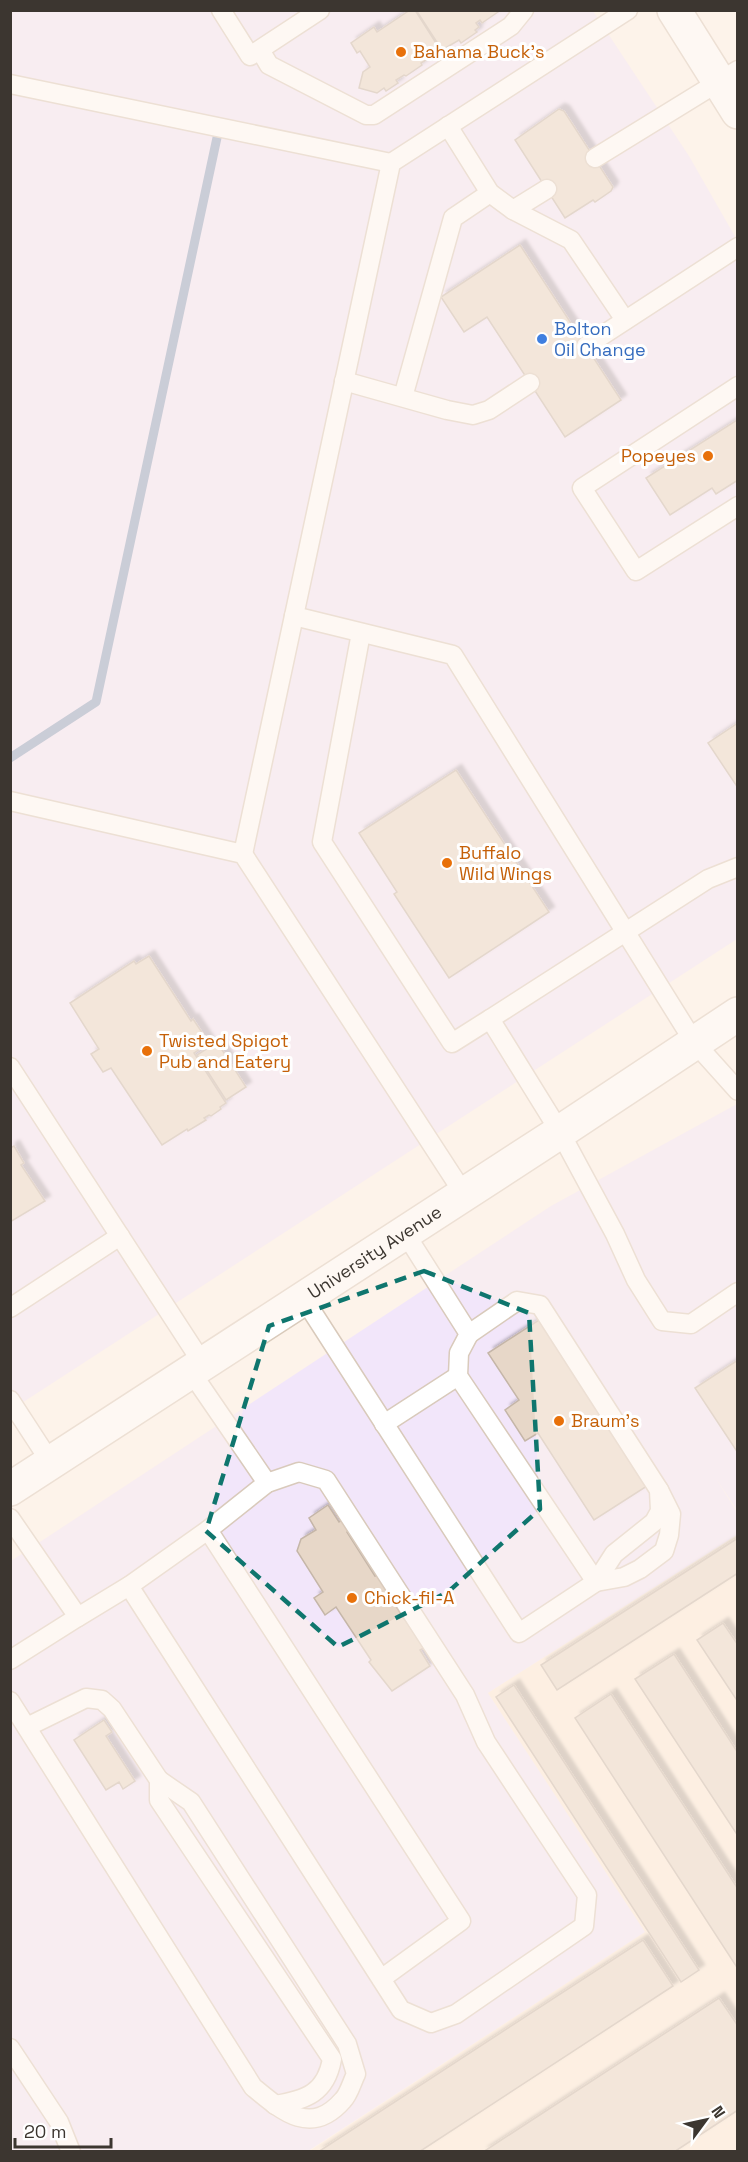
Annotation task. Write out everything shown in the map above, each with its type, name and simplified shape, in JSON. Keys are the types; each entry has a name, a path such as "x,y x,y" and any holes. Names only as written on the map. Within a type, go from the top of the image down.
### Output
{"main road":[{"path":"674,10 728,76 738,112"},
{"name":"University Avenue","path":"10,1489 738,1014"}],"lane":[{"path":"221,10 250,56 321,10"},
{"path":"260,50 269,65 366,115 374,115 512,26 524,10"},
{"path":"10,84 391,163 628,10"},
{"path":"595,158 728,76"},
{"path":"448,126 490,193 513,210 572,240 625,320"},
{"path":"243,854 391,163"},
{"path":"513,210 547,189"},
{"path":"403,397 453,218 490,193"},
{"path":"586,346 738,247"},
{"path":"344,381 473,415 489,410 530,383"},
{"path":"738,386 582,488 636,571 738,506"},
{"path":"294,616 453,655 694,1042 738,1091"},
{"path":"361,633 322,842 452,1043 708,879 738,867"},
{"path":"10,801 243,854 464,1194"},
{"path":"490,1019 560,1132 615,1234 636,1280 662,1321 691,1323 738,1293"},
{"path":"10,1067 120,1236 267,1483"},
{"path":"405,1233 469,1334"},
{"path":"10,1308 120,1236"},
{"path":"304,1299 519,1633 596,1582 624,1577 640,1569 664,1551 669,1535 671,1514 659,1490 540,1305 517,1301 469,1334 459,1353 458,1376 596,1582"},
{"path":"384,1424 458,1376"},
{"path":"10,1400 51,1463"},
{"path":"10,1660 129,1586 267,1483 299,1472 326,1480 465,1695 486,1742 587,1895 584,1926 456,2014 431,2023 401,2010 129,1586"},
{"path":"596,1582 614,1554 654,1522 660,1511 659,1490"},
{"path":"10,1518 78,1617"},
{"path":"207,1530 461,1921 381,1979"},
{"path":"10,1701 253,2087 275,2105 302,2119 322,2117 344,2100 356,2074 346,2044 191,1802 159,1780 111,1709 102,1700 86,1698 27,1726"},
{"path":"159,1780 159,1800 332,2059 329,2075 317,2091 296,2102 275,2105"},
{"path":"10,2048 59,2122 71,2151"}],"highlighted area":[{"path":"424,1271 529,1313 540,1509 448,1592 338,1647 206,1531 269,1326"}],"shaded area":[{"path":"11,11 593,11 689,156 737,240 737,939 11,1410"},
{"path":"737,1104 737,1510 715,1477 737,1512 737,1535 488,1693 646,1932 308,2151 11,2152 11,1561 551,1206"},
{"path":"737,1535 737,2151 308,2152 645,1932 488,1693"}],"building":[{"name":"Bahama Buck's","path":"410,10 415,10 443,54 421,63 422,65 406,76 396,80 398,83 386,91 384,88 377,93 359,88 363,72 370,67 360,51 357,53 351,43 374,27 377,32"},
{"path":"416,10 496,10 498,12 482,23 480,20 476,23 479,27 475,30 477,32 461,43 459,40 442,50"},
{"path":"559,109 564,111 613,187 595,202 593,200 565,218 515,140"},
{"name":"Bolton Oil Change","path":"520,245 621,400 565,437 487,317 464,332 441,297"},
{"name":"Popeyes","path":"737,420 738,480 716,494 712,488 670,515 646,478"},
{"path":"738,723 738,788 708,743"},
{"name":"Buffalo Wild Wings","path":"456,770 549,912 449,978 394,894 397,892 359,833"},
{"name":"Twisted Spigot Pub and Eatery","path":"149,956 191,1021 193,1019 209,1043 194,1053 226,1103 211,1116 204,1118 206,1120 162,1145 111,1068 103,1072 91,1054 99,1049 70,1003 134,961 136,964"},
{"path":"217,1042 246,1087 226,1100 197,1055"},
{"path":"14,1146 24,1163 21,1165 45,1201 10,1222 10,1148"},
{"name":"Braum's","path":"539,1320 647,1486 594,1520 538,1433 525,1441 505,1410 519,1400 488,1353"},
{"path":"738,1360 738,1453 695,1388"},
{"name":"Chick-fil-A","path":"328,1505 339,1522 342,1520 349,1530 347,1532 375,1576 378,1575 392,1596 390,1597 424,1648 420,1650 430,1666 392,1691 369,1662 371,1660 336,1607 325,1615 314,1598 323,1592 297,1551 301,1539 316,1530 309,1518"},
{"path":"738,1538 738,1573 557,1690 541,1665"},
{"path":"723,1623 738,1645 738,1702 697,1640"},
{"path":"674,1654 738,1753 738,1836 635,1679"},
{"path":"514,1685 699,1970 681,1982 496,1697"},
{"path":"611,1694 738,1889 738,1969 575,1718"},
{"path":"104,1720 112,1732 106,1736 135,1781 123,1789 119,1782 106,1790 74,1740"},
{"path":"643,1940 673,1986 419,2152 318,2152"},
{"path":"719,1998 738,2026 738,2110 674,2152 483,2152"}],"waterway":[{"path":"10,758 96,702 218,133"}],"place":[{"name":"Bahama Buck's","path":"401,52"},
{"name":"Bolton Oil Change","path":"542,339"},
{"name":"Popeyes","path":"708,456"},
{"name":"Buffalo Wild Wings","path":"447,863"},
{"name":"Twisted Spigot Pub and Eatery","path":"147,1051"},
{"name":"Braum's","path":"559,1421"},
{"name":"Chick-fil-A","path":"352,1598"}]}
